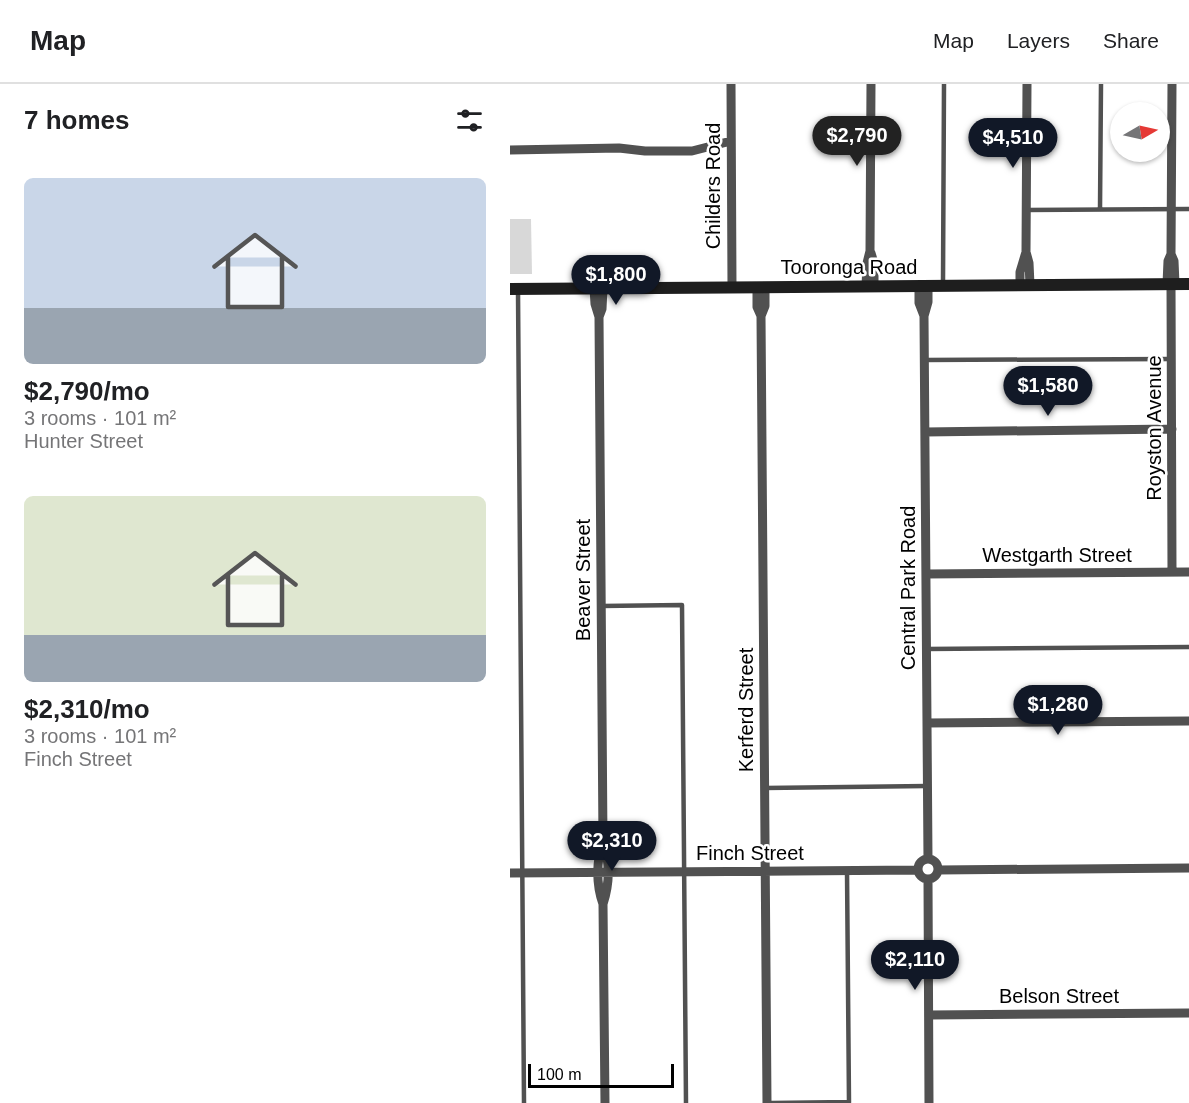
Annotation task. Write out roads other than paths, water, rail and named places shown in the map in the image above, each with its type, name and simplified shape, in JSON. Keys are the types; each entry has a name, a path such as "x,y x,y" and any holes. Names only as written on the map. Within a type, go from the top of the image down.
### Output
{"main road":[{"name":"Tooronga Road","path":"514,289 1189,284"}],"street":[{"name":"Childers Road","path":"731,84 732,287"},
{"path":"870,287 867,263 870,251 871,84"},
{"name":"Royston Avenue","path":"1172,84 1171,254 1168,261 1171,284 1172,572"},
{"path":"1025,285 1020,272 1026,252 1026,85"},
{"path":"510,150 619,148 645,151 692,151 731,141"},
{"path":"712,147 731,153"},
{"name":"Central Park Road","path":"924,286 919,303 924,316 928,859"},
{"name":"Kerferd Street","path":"761,287 757,307 762,316 769,1103"},
{"name":"Beaver Street","path":"599,288 595,304 599,318 603,841 607,853 603,872 608,891 603,904 605,1103"},
{"path":"925,432 1172,429"},
{"name":"Westgarth Street","path":"926,574 1189,572"},
{"path":"927,723 1189,721"},
{"path":"928,859 935,862 938,870 935,877 928,880 921,877 918,870 921,862 928,859"},
{"path":"938,870 1189,868"},
{"name":"Finch Street","path":"510,873 918,870"},
{"path":"928,880 929,1103"},
{"name":"Belson Street","path":"929,1015 1189,1013"}],"lane":[{"path":"943,286 944,84"},
{"path":"1100,209 1101,84"},
{"path":"1026,210 1189,208"},
{"path":"514,289 524,1103"},
{"path":"924,360 1171,359"},
{"path":"601,606 682,605 686,1103"},
{"path":"926,648 1189,647"},
{"path":"765,788 927,786"},
{"path":"769,1103 849,1102 847,870"}]}
